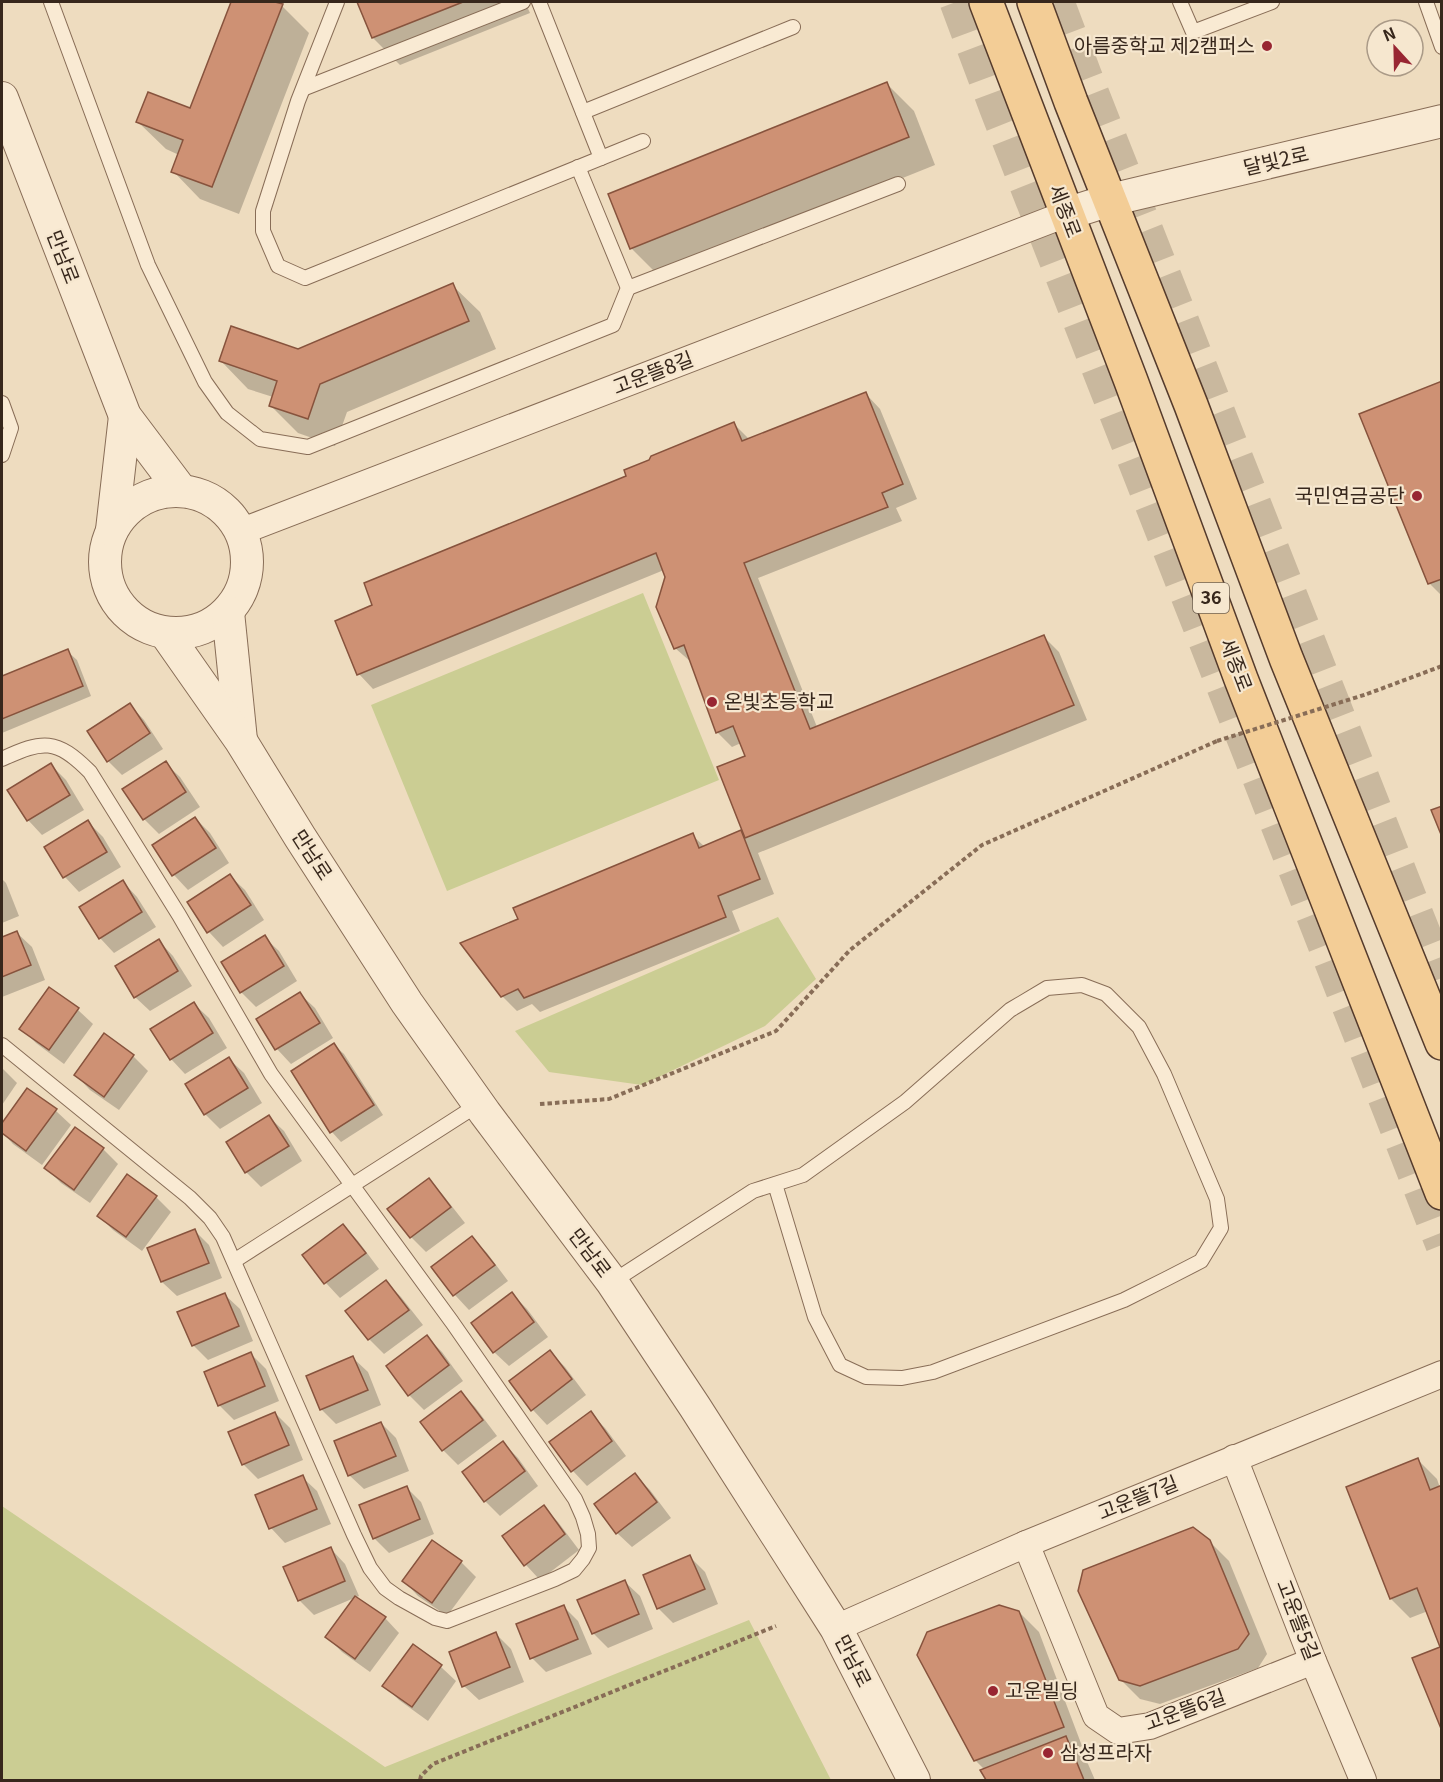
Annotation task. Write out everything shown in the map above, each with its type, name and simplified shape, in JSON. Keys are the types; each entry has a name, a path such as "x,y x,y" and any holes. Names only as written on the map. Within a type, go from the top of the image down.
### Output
{"main road":[{"name":"세종로","path":"986,2 1241,679 1442,1193"},
{"name":"36","path":"1034,2 1191,405 1286,658 1442,1043"}],"street":[{"name":"만남로","path":"2,102 124,416"},
{"name":"달빛2로","path":"1066,214 1110,200 1442,121"},
{"name":"고운뜰8길","path":"240,532 1066,214"},
{"path":"124,416 180,489"},
{"path":"112,531 124,416"},
{"path":"180,489 212,499 236,521 240,532 248,551 245,584 228,612 200,630 166,634 137,623 116,602 104,575 106,544 119,517 146,495 180,489"},
{"path":"228,612 241,741"},
{"name":"만남로","path":"166,634 241,741 407,1003 612,1282 695,1407 836,1628 914,1780"},
{"name":"고운뜰7길","path":"836,1628 1026,1544 1442,1374"},
{"name":"고운뜰5길","path":"1234,1458 1313,1661 1363,1780"},
{"name":"고운뜰6길","path":"1026,1544 1096,1716 1118,1731 1150,1726 1313,1661"}],"lane":[{"path":"51,2 148,265 205,382 227,413 260,439 308,447 613,325 628,288 578,167"},
{"path":"337,2 298,101 263,211 263,231 278,266 305,278 643,141"},
{"path":"305,88 523,2"},
{"path":"539,2 602,158"},
{"path":"1180,2 1193,32 1272,2"},
{"path":"1426,2 1442,47"},
{"path":"583,112 793,27"},
{"path":"628,288 898,184"},
{"path":"2,403 11,428 2,455"},
{"path":"2,759 40,744 57,746 74,756 90,772 179,915 271,1074 452,1322 575,1499 588,1534 589,1548 574,1570 447,1621 429,1615 385,1588 370,1568 354,1536 234,1261 223,1237 210,1218 190,1198 2,1045"},
{"path":"612,1282 753,1191 803,1174 906,1102 1010,1010 1047,988 1082,985 1106,994 1139,1027 1164,1074 1217,1199 1221,1228 1201,1261 1124,1300 933,1372 902,1378 866,1377 840,1365 815,1317 775,1184"},
{"path":"234,1261 479,1104"}],"path":[{"path":"540,1104 609,1099 776,1031 850,950 982,845 1217,741 1367,694 1442,666"},
{"path":"420,1780 433,1764 776,1626"}],"green space":[{"path":"643,593 719,780 447,891 371,705"},
{"path":"778,917 816,979 765,1026 642,1085 549,1072 515,1031"},
{"path":"2,1506 385,1767 749,1620 831,1780 2,1780"}],"building":[{"path":"231,2 283,4 212,187 171,172 183,140 136,122 148,92 190,108"},
{"path":"357,2 463,2 372,38"},
{"path":"887,82 909,137 630,249 608,194"},
{"path":"453,283 469,321 320,384 308,419 269,406 277,381 219,361 231,326 298,349"},
{"name":"국민연금공단","path":"1442,381 1442,579 1428,584 1359,414"},
{"path":"866,392 903,484 882,493 888,507 744,563 810,729 1044,635 1074,705 745,838 717,767 745,756 733,726 716,733 684,645 674,649 656,607 665,577 656,553 357,675 335,621 372,605 364,583 626,476 624,470 649,460 651,456 734,422 742,441"},
{"path":"68,649 83,686 2,719 2,676"},
{"path":"130,703 150,733 107,762 87,731"},
{"path":"166,761 186,792 143,820 122,789"},
{"path":"51,763 70,795 27,821 7,790"},
{"path":"1442,806 1442,837 1431,810"},
{"path":"195,817 216,848 172,876 152,845"},
{"path":"88,820 107,852 63,878 44,847"},
{"path":"741,830 760,879 718,896 726,917 524,998 518,989 501,997 460,943 518,919 513,908 693,833 699,848"},
{"path":"230,874 251,905 207,933 187,902"},
{"path":"123,880 142,912 99,939 79,907"},
{"path":"17,931 31,965 2,977 2,937"},
{"path":"265,935 284,966 240,993 221,962"},
{"path":"159,939 178,971 134,998 115,966"},
{"path":"49,987 79,1008 49,1050 19,1029"},
{"path":"300,992 320,1023 275,1050 256,1019"},
{"path":"194,1002 213,1033 170,1060 150,1029"},
{"path":"104,1033 134,1055 104,1097 74,1075"},
{"path":"334,1043 374,1105 330,1133 291,1071"},
{"path":"229,1057 248,1088 204,1115 185,1084"},
{"path":"27,1088 57,1109 26,1151 2,1133 2,1123"},
{"path":"269,1115 289,1146 245,1173 226,1142"},
{"path":"75,1127 104,1148 74,1190 44,1168"},
{"path":"127,1174 157,1196 126,1237 97,1216"},
{"path":"429,1178 451,1207 410,1238 387,1209"},
{"path":"343,1224 366,1253 324,1284 302,1255"},
{"path":"195,1229 209,1263 161,1282 147,1248"},
{"path":"472,1236 495,1265 453,1296 431,1267"},
{"path":"386,1280 409,1310 368,1340 345,1311"},
{"path":"512,1292 534,1322 493,1353 471,1323"},
{"path":"225,1293 239,1326 192,1346 177,1312"},
{"path":"427,1335 449,1365 408,1396 386,1366"},
{"path":"550,1350 572,1379 531,1411 509,1381"},
{"path":"251,1352 265,1386 218,1406 204,1372"},
{"path":"353,1356 368,1390 320,1410 306,1376"},
{"path":"461,1391 483,1420 442,1451 420,1422"},
{"path":"591,1411 612,1441 571,1472 549,1442"},
{"path":"275,1412 289,1445 242,1465 228,1432"},
{"path":"381,1422 396,1456 348,1476 334,1441"},
{"path":"503,1441 525,1471 484,1502 462,1472"},
{"path":"1418,1458 1430,1490 1442,1485 1442,1731 1412,1658 1440,1647 1417,1588 1390,1599 1346,1487"},
{"path":"635,1473 657,1502 616,1534 594,1504"},
{"path":"303,1475 317,1509 269,1529 255,1495"},
{"path":"407,1486 420,1519 373,1539 359,1505"},
{"path":"544,1505 565,1534 524,1566 502,1536"},
{"path":"1193,1527 1210,1540 1249,1634 1238,1649 1140,1686 1119,1680 1078,1591 1083,1570"},
{"path":"432,1540 462,1561 432,1603 402,1581"},
{"path":"331,1547 345,1581 298,1601 283,1567"},
{"path":"690,1555 705,1589 657,1609 643,1575"},
{"path":"625,1580 639,1614 592,1634 577,1600"},
{"path":"355,1596 386,1617 355,1659 325,1637"},
{"path":"564,1605 578,1639 530,1659 516,1624"},
{"name":"고운빌딩","path":"999,1605 1019,1611 1064,1727 974,1761 917,1655 927,1632"},
{"path":"496,1632 510,1667 462,1687 449,1652"},
{"path":"413,1644 442,1665 412,1707 382,1686"},
{"name":"삼성프라자","path":"1066,1736 1084,1780 986,1780 980,1770"}],"tunnel":[{"path":"956,2 1442,1245"},
{"path":"1058,2 1442,978"}],"place":[{"name":"아름중학교 제2캠퍼스","path":"1267,46"},
{"name":"국민연금공단","path":"1417,496"},
{"name":"온빛초등학교","path":"712,702"},
{"name":"고운빌딩","path":"993,1691"},
{"name":"삼성프라자","path":"1048,1753"}]}
